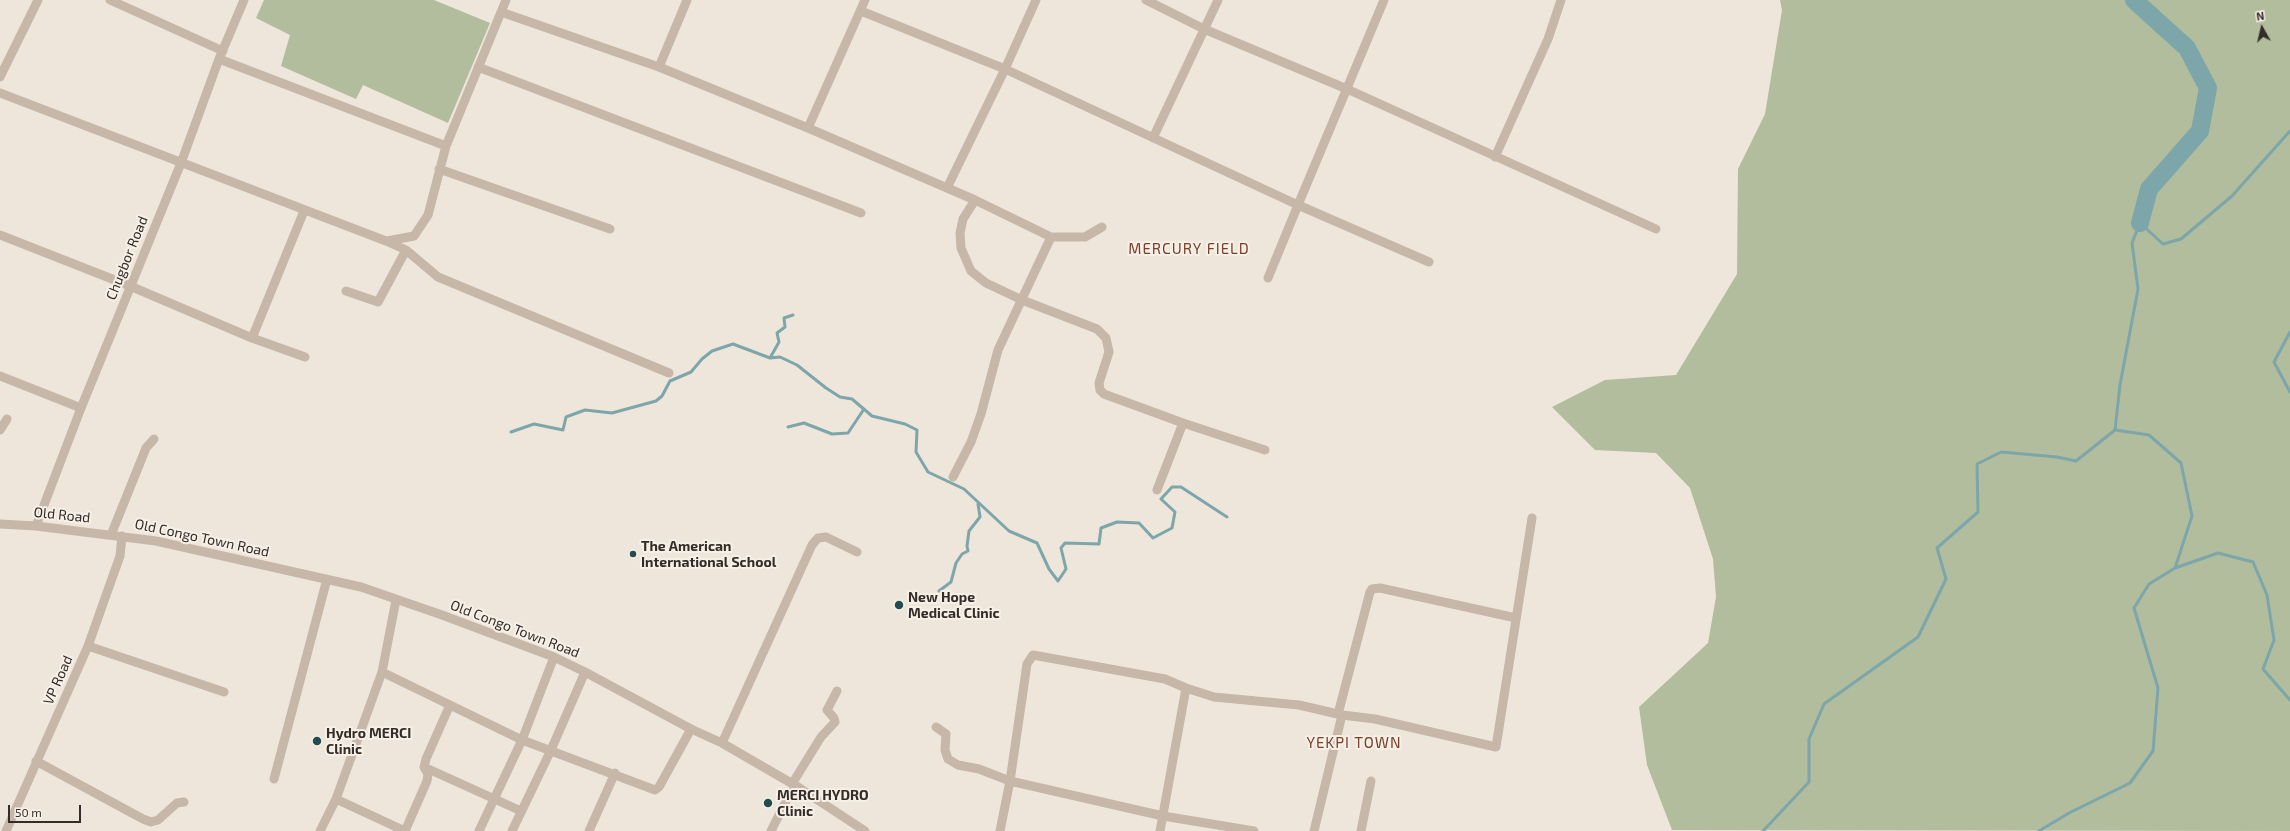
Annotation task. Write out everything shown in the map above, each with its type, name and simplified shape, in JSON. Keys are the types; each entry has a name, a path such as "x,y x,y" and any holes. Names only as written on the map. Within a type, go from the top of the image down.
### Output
{"street":[{"path":"0,77 38,0"},
{"path":"110,0 221,55 446,146"},
{"name":"Chugbor Road","path":"36,526 81,408 181,162 221,55 244,0"},
{"path":"386,241 414,236 428,215 446,146 506,0"},
{"path":"658,67 687,0"},
{"path":"808,128 861,12 865,0"},
{"path":"947,188 1005,70 1036,0"},
{"path":"1146,0 1204,29 1347,89 1656,229"},
{"path":"1154,138 1218,0"},
{"path":"1268,278 1384,0"},
{"path":"1495,157 1548,39 1562,0"},
{"path":"501,12 658,67 808,128 975,200 1051,237 1085,237 1102,227"},
{"path":"861,12 1005,70 1298,205 1429,262"},
{"path":"478,66 860,213"},
{"path":"0,93 304,211 386,241 406,250 438,277 668,373"},
{"path":"439,169 610,228"},
{"path":"975,200 963,219 960,233 962,248 971,271 986,283 1022,300 1097,329 1106,338 1109,352 1098,384 1100,390 1104,394 1183,423 1265,450"},
{"path":"252,338 304,211"},
{"path":"0,235 130,286 252,338 305,357"},
{"path":"953,477 970,442 981,414 998,350 1051,237"},
{"path":"346,291 378,302 406,250"},
{"path":"0,376 81,408"},
{"path":"0,430 7,419"},
{"path":"1157,490 1183,423"},
{"path":"111,535 146,448 154,439"},
{"path":"1000,831 1010,781 1027,664 1033,655 1165,679 1186,688 1214,697 1299,705 1340,715 1376,719 1496,747 1532,518"},
{"name":"Old Road","path":"0,524 36,526 122,536"},
{"name":"Old Congo Town Road","path":"122,536 156,541 361,587 554,657 692,729 722,743 795,785 865,831"},
{"name":"VP Road","path":"6,831 88,646 120,556 122,536"},
{"path":"722,743 812,545 818,538 826,537 857,552"},
{"path":"274,778 327,579"},
{"path":"1314,831 1370,592 1380,588 1516,618"},
{"path":"320,831 336,799 382,672 396,600"},
{"path":"88,646 224,692"},
{"path":"479,831 495,800 522,740 554,657"},
{"path":"382,672 449,707 522,740 615,773 655,790 659,787 692,729"},
{"path":"512,831 551,750 585,672"},
{"path":"1160,831 1186,688"},
{"path":"771,831 821,737 835,722 834,718 827,710 837,691"},
{"path":"336,799 405,831 427,781 428,774 424,767 426,759 449,707"},
{"path":"936,727 946,734 945,750 948,758 958,765 979,769 1010,781 1163,816 1254,831"},
{"path":"36,761 143,820 151,822 158,820 173,806 184,802"},
{"path":"424,767 521,811"},
{"path":"589,831 615,773"},
{"path":"1361,831 1371,781"}],"green space":[{"path":"264,0 434,0 490,23 448,123 363,85 356,99 281,66 290,35 256,18"},
{"path":"1780,0 2290,0 2290,831 1672,830 1647,765 1639,707 1708,643 1716,597 1713,559 1690,488 1656,453 1595,450 1552,407 1605,380 1676,375 1737,274 1738,169 1765,114 1782,10"}],"waterway":[{"path":"2134,0 2187,48 2208,88 2200,131 2149,189 2140,223"},
{"path":"1763,831 1809,782 1809,739 1824,704 1918,637 1946,579 1937,548 1978,512 1977,464 2001,452 2057,457 2076,461 2115,430 2120,385 2138,289 2132,243 2140,223 2163,244 2181,239 2232,196 2290,131"},
{"path":"770,358 779,342 777,333 785,327 784,318 793,315"},
{"path":"2290,332 2274,362 2290,392"},
{"path":"511,432 534,424 563,430 566,417 585,410 612,413 656,401 662,396 670,381 691,372 702,359 712,351 733,344 770,358 780,357 797,365 840,397 852,399 872,416 905,424 917,430 916,452 928,472 964,489 1009,531 1037,543 1049,569 1058,581 1066,569 1061,548 1065,543 1099,544 1101,528 1117,522 1139,523 1153,538 1172,528 1175,512 1161,499 1172,487 1181,487 1227,517"},
{"path":"788,427 804,423 832,434 848,433 864,409"},
{"path":"2115,430 2149,435 2181,463 2192,516 2175,568"},
{"path":"939,591 951,582 956,563 962,554 968,551 967,546 969,531 980,517 978,504"},
{"path":"2039,831 2069,813 2130,783 2153,751 2158,688 2134,608 2149,584 2175,568 2218,553 2253,562 2267,595 2274,640 2263,669 2290,700"}],"place":[{"name":"The American International School","path":"633,554"},
{"name":"New Hope Medical Clinic","path":"899,605"},
{"name":"Hydro MERCI Clinic","path":"317,741"},
{"name":"MERCI HYDRO Clinic","path":"768,803"}],"district":[{"name":"MERCURY FIELD","path":"1189,249"},
{"name":"YEKPI TOWN","path":"1354,743"}]}
